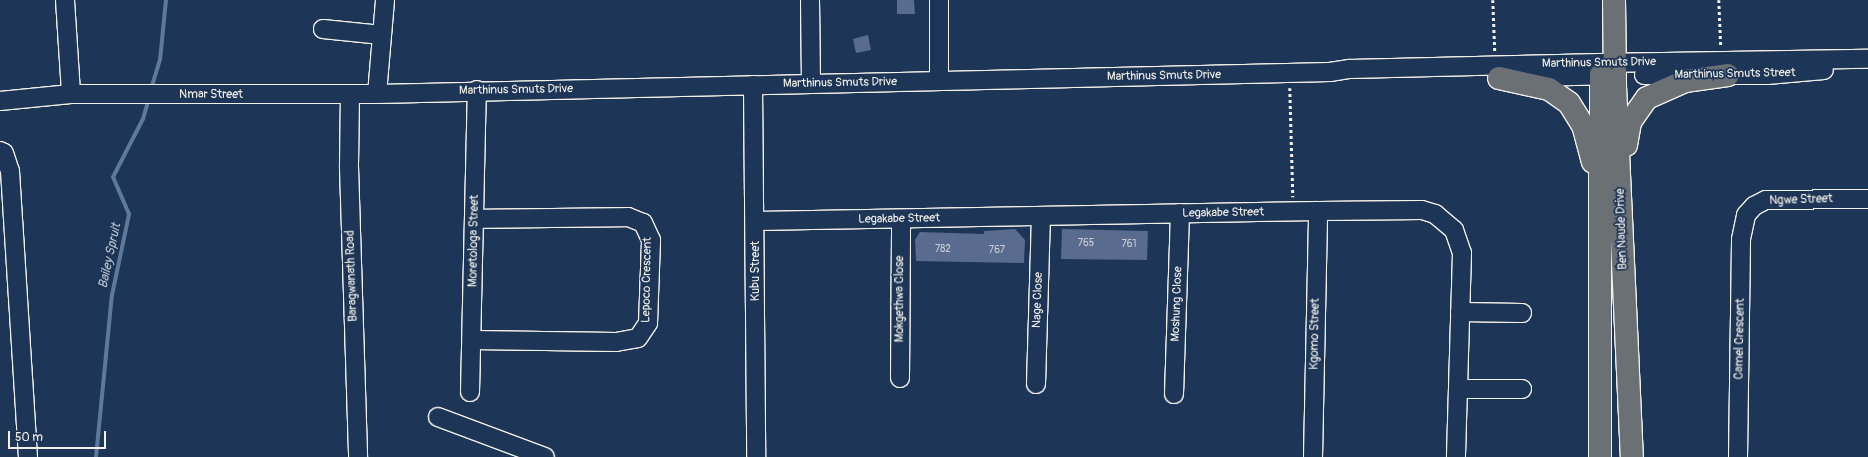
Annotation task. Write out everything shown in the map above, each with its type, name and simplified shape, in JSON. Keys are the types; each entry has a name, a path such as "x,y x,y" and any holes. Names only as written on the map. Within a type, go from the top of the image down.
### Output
{"main road":[{"name":"Ben Naude Drive","path":"1601,0 1608,69 1611,197 1632,457"},
{"name":"Ben Naude Drive","path":"1608,69 1614,0"},
{"path":"1611,197 1630,122 1647,98 1685,81 1725,68"},
{"path":"1497,72 1549,89 1574,108 1611,197"},
{"name":"Ben Naude Drive","path":"1600,457 1611,197"}],"street":[{"path":"65,0 71,94"},
{"path":"377,94 385,0"},
{"path":"810,0 811,84"},
{"path":"939,0 939,80"},
{"path":"323,29 382,35"},
{"path":"1725,68 1868,59"},
{"name":"Marthinus Smuts Street","path":"1608,69 1725,68 1788,74 1868,65"},
{"name":"Marthinus Smuts Drive","path":"350,94 1330,72 1337,76 1608,69"},
{"name":"Kubu Street","path":"753,85 756,221 756,457"},
{"name":"Moretologa Street","path":"470,392 477,90"},
{"name":"Nmar Street","path":"0,101 71,94 134,96 350,94"},
{"name":"Baragwanath Road","path":"350,94 349,168 358,457"},
{"path":"0,151 4,153 10,171 28,457"},
{"name":"Ngwe Street","path":"1744,222 1754,206 1766,200 1868,199"},
{"name":"Legakabe Street","path":"756,221 1422,210 1444,220 1454,230 1462,253 1456,457"},
{"name":"Kgomo Street","path":"1313,457 1318,211"},
{"name":"Moshung Close","path":"1174,394 1180,213"},
{"name":"Lepoco Crescent","path":"472,340 616,342 638,338 648,323 651,240 643,223 628,217 475,219"},
{"name":"Nage Close","path":"1036,384 1041,217"},
{"name":"Mokgethwa Close","path":"900,378 901,219"},
{"name":"Camel Crescent","path":"1738,457 1744,222"},
{"path":"1460,312 1522,313"},
{"path":"1458,388 1522,389"},
{"path":"438,417 545,457"}],"path":[{"path":"1493,0 1497,72"},
{"path":"1719,0 1725,68"},
{"path":"1290,73 1293,211"}],"building":[{"path":"897,0 914,0 915,14 897,14"},
{"path":"868,35 871,50 856,53 853,39"},
{"path":"1015,229 1025,240 1024,263 916,261 915,240 920,232 984,234 984,231"},
{"path":"1062,229 1148,231 1147,260 1061,259"}],"waterway":[{"name":"Bailey Spruit","path":"151,89 160,60 166,0"},
{"name":"Bailey Spruit","path":"96,457 112,295 129,214 113,177 143,119 149,98"}]}
